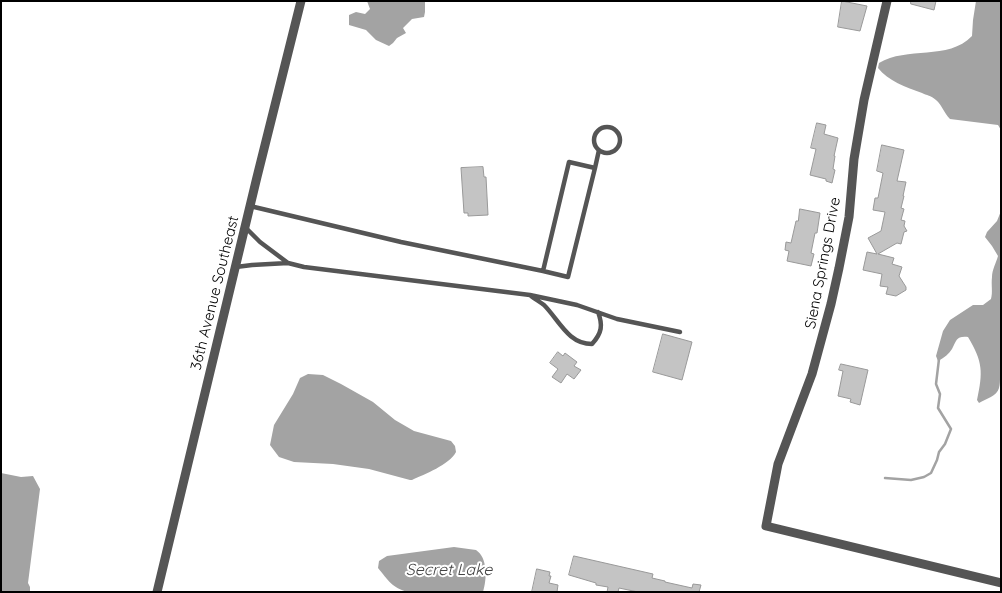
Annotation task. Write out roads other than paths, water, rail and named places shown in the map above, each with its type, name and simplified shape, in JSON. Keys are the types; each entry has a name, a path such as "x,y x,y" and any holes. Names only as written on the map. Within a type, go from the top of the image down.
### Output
{"street":[{"name":"36th Avenue Southeast","path":"157,592 301,1"},
{"name":"Siena Springs Drive","path":"888,1 864,100 854,159 849,217 835,286 812,374 778,464 766,526 1001,584"}],"lane":[{"path":"606,127 614,129 620,135 621,139 615,151 607,153 599,150 594,143 595,134 598,131 606,127"},
{"path":"250,206 401,242 568,277 599,150"},
{"path":"543,271 569,162 594,168"},
{"path":"245,228 288,263"},
{"path":"235,268 288,263 304,267 530,295 577,305 617,319 680,332"},
{"path":"530,295 544,306 565,331 576,340 585,344 592,344 600,333 601,320 598,312"}],"water":[{"path":"367,1 425,1 424,17 412,19 403,28 406,33 389,46 376,40 366,30 349,25 349,15 356,12 365,14 370,9"},
{"path":"976,1 1001,1 1001,130 998,125 950,119 940,104 934,99 887,77 878,68 879,63 890,58 939,51 962,44 972,36"},
{"path":"1001,211 1000,385 994,395 979,403 977,400 981,374 979,361 977,353 968,337 957,339 949,353 940,360 938,361 936,356 943,331 950,320 973,305 983,305 991,299 992,274 998,256 985,237 997,221"},
{"path":"308,374 323,375 341,384 373,402 395,420 414,431 451,441 455,446 456,452 453,457 442,465 412,480 369,469 333,464 294,462 279,457 270,445 274,425 293,394 300,378"},
{"path":"1,473 21,477 33,476 40,489 28,583 30,592 1,591"},
{"name":"Secret Lake","path":"454,547 476,550 483,558 486,569 483,592 408,592 394,586 378,568 379,561 387,556"}],"waterway":[{"path":"885,478 911,480 924,477 931,473 939,452 945,444 951,429 938,408 940,394 936,384 939,359"}]}
